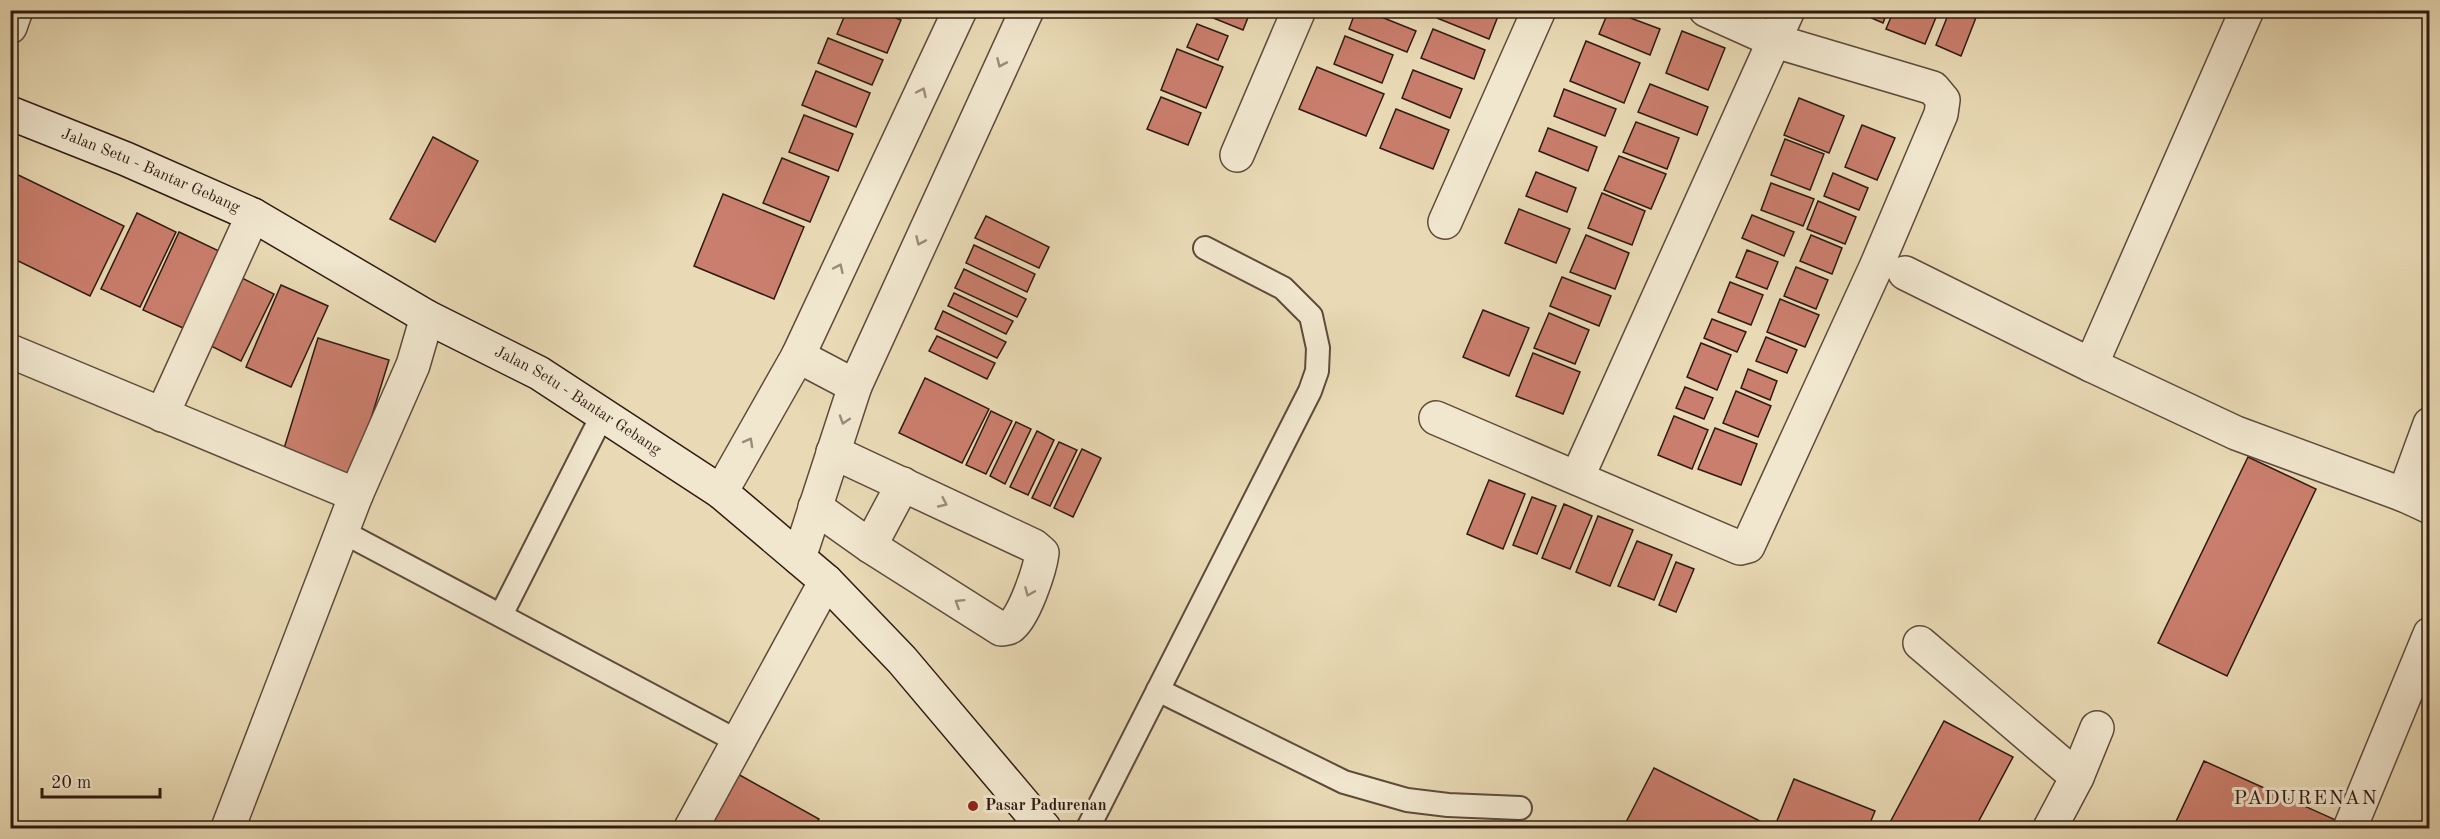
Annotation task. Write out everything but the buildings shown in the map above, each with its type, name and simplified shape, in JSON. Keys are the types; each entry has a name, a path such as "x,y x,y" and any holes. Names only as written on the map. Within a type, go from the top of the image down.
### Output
{"street":[{"path":"10,27 16,10"},
{"path":"721,492 798,356 960,10"},
{"path":"800,558 855,386 1027,10"},
{"path":"1237,155 1299,10"},
{"path":"1445,222 1539,10"},
{"path":"1436,418 1740,548 1748,546 1871,278 1941,114 1943,99 1933,88 1775,41 1706,10"},
{"path":"1577,477 1788,10"},
{"path":"2091,365 2247,10"},
{"name":"Jalan Setu - Bantar Gebang","path":"10,112 126,159 253,215 427,317 539,373 721,492 826,581 902,660 1044,828"},
{"path":"162,415 253,215"},
{"path":"1905,273 2091,365 2236,433 2417,501 2430,424"},
{"path":"228,828 356,495 413,364 427,317"},
{"path":"10,351 356,495"},
{"path":"798,356 855,386"},
{"path":"815,507 870,546 1001,630 1010,627 1018,619 1041,566 1042,553 1034,546 833,452"},
{"path":"870,546 903,484"},
{"path":"691,828 826,581"},
{"path":"2350,828 2422,673 2430,634"},
{"path":"1920,644 2077,777"},
{"path":"2050,828 2077,777 2097,728"}],"lane":[{"path":"1088,828 1310,390 1317,371 1318,348 1311,316 1283,288 1205,248"},
{"path":"501,615 602,416"},
{"path":"343,532 737,741"},
{"path":"1158,690 1344,782 1407,800 1448,805 1520,808"}],"place":[{"name":"Pasar Padurenan","path":"973,806"}],"district":[{"name":"PADURENAN","path":"2306,799"}]}
